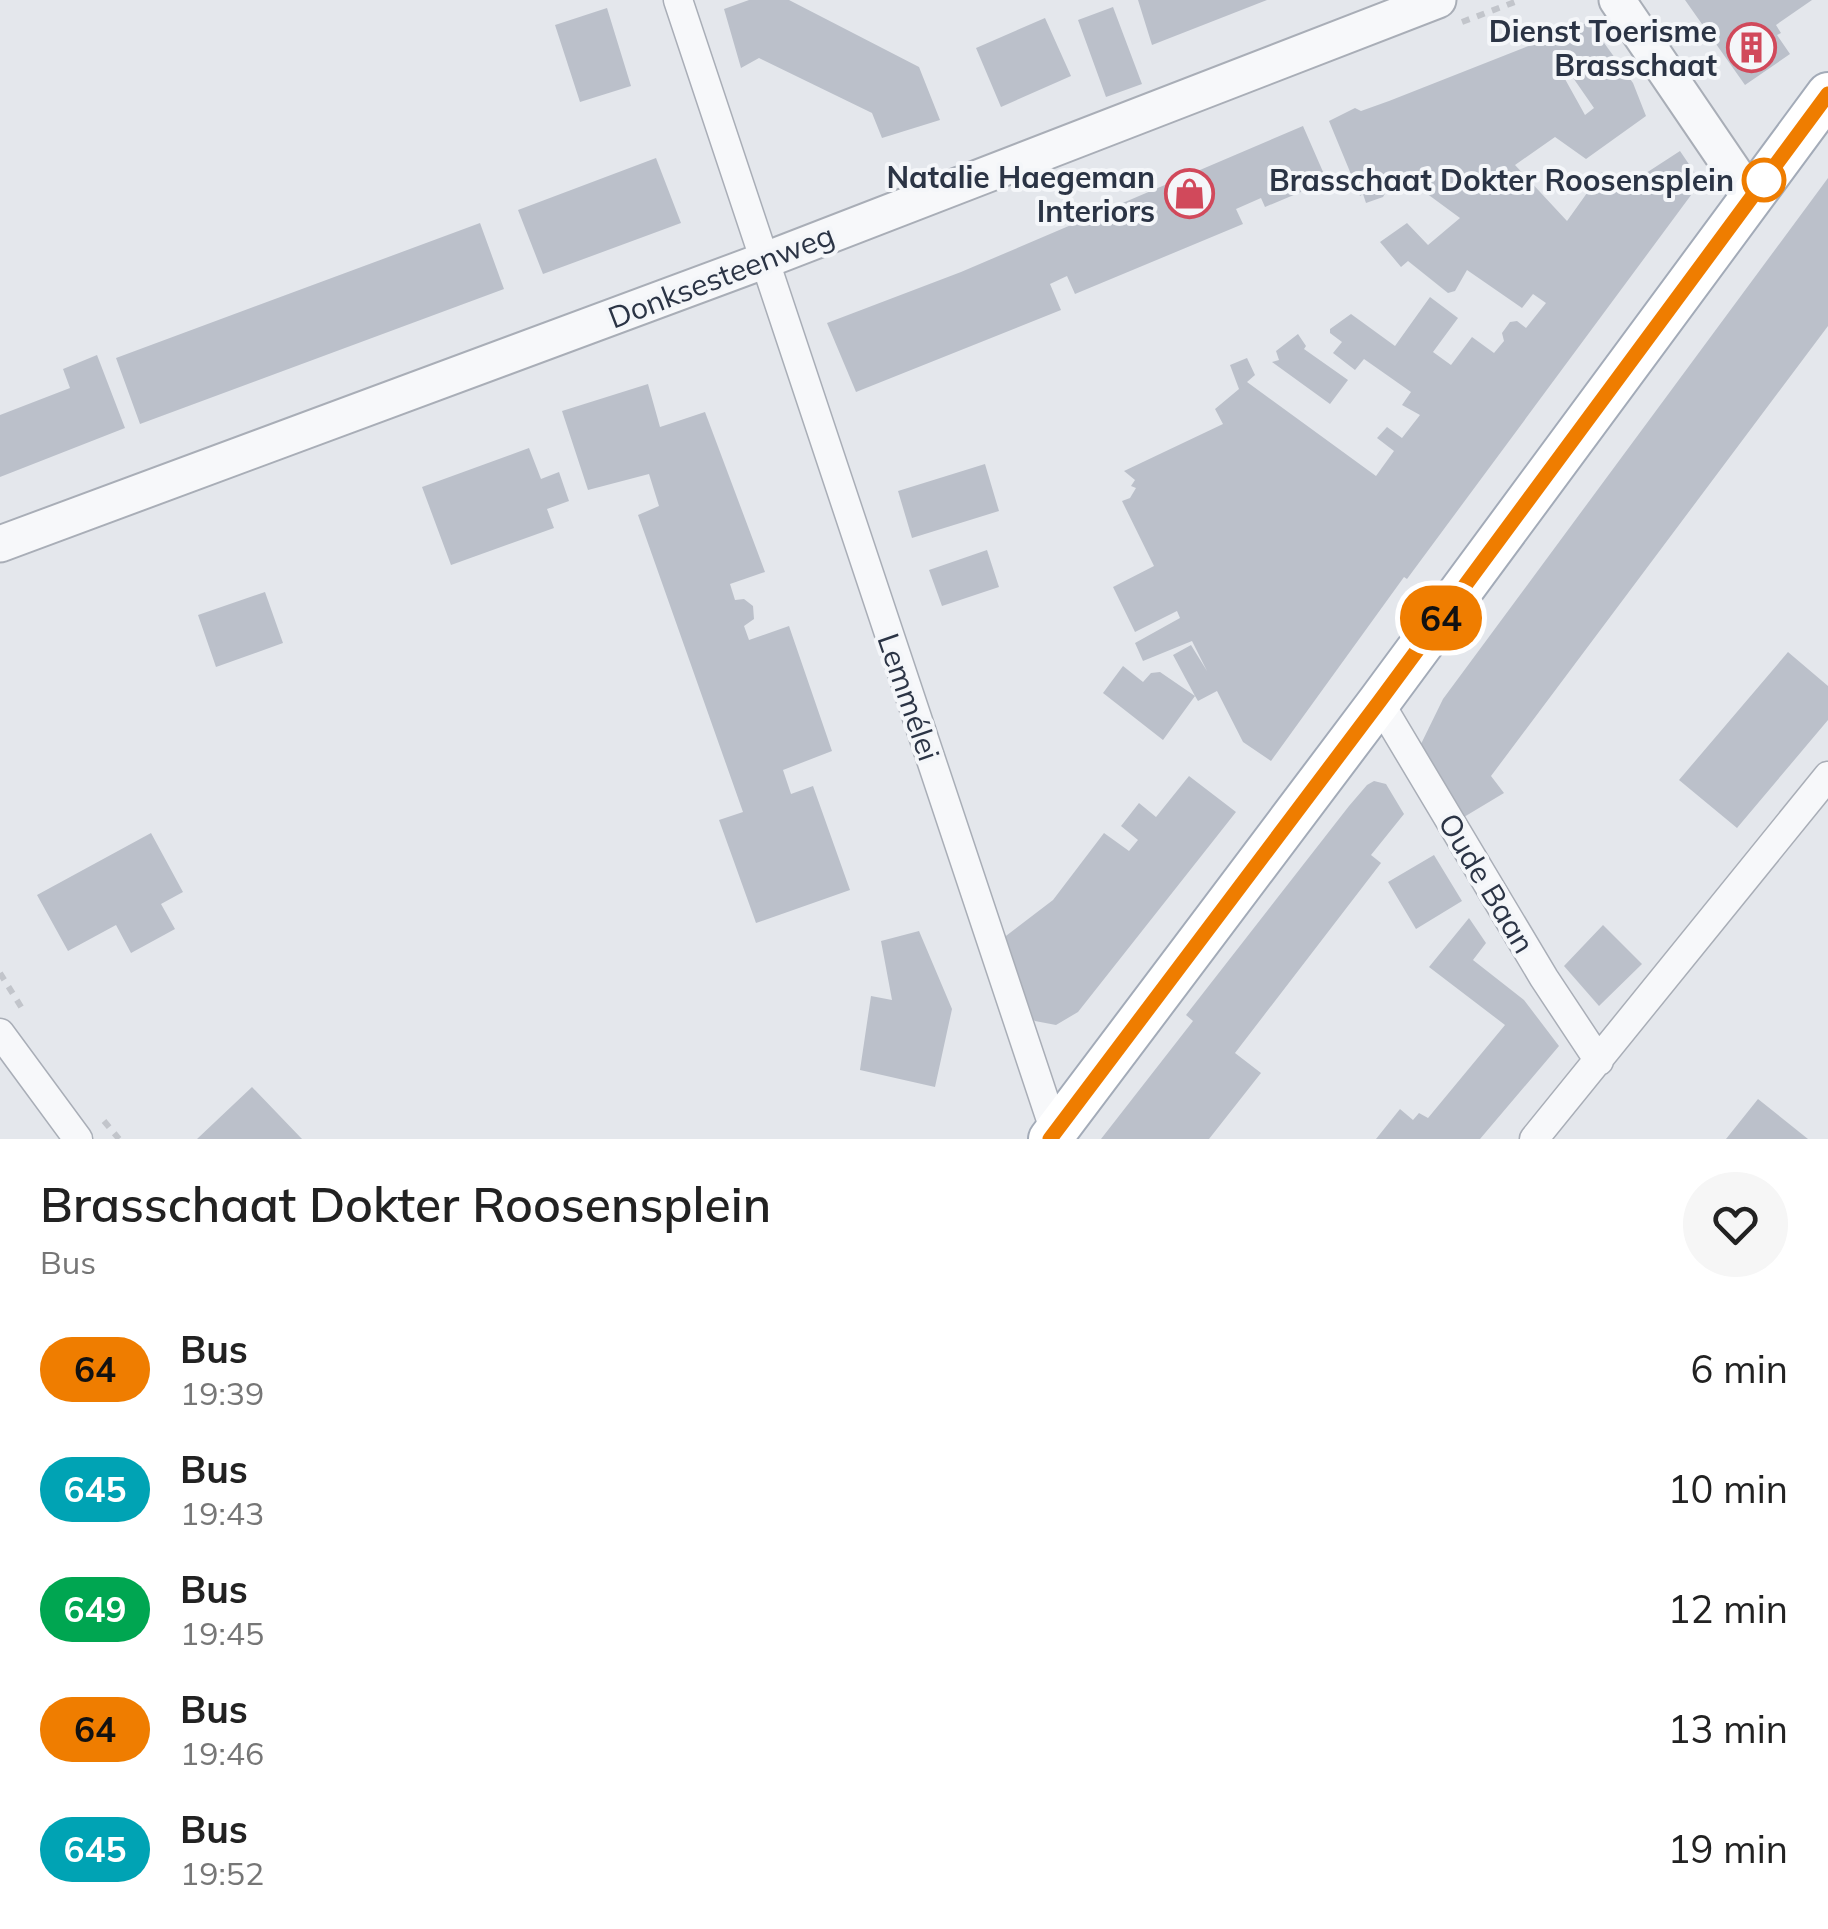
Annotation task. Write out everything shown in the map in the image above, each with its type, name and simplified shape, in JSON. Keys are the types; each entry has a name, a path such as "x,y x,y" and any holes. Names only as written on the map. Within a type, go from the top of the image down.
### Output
{"main road":[{"path":"1053,1136 1828,94"}],"street":[{"name":"Lemmélei","path":"678,0 1053,1136"},
{"name":"Donksesteenweg","path":"0,544 763,261 1438,0"},
{"path":"1617,0 1751,197"},
{"name":"Oude Baan","path":"1379,702 1544,978 1599,1060"},
{"path":"1534,1139 1828,776"},
{"path":"0,1033 78,1139"}],"building":[{"path":"749,0 789,0 919,67 940,120 882,138 872,113 759,58 741,68 724,9"},
{"path":"1138,0 1267,0 1152,45"},
{"name":"Dienst Toerisme Brasschaat","path":"1685,0 1812,0 1776,25 1781,33 1777,35 1790,54 1745,85"},
{"path":"1113,7 1142,84 1106,97 1078,20"},
{"path":"607,8 631,86 580,102 555,25"},
{"path":"1045,18 1071,76 1001,107 976,48"},
{"path":"1589,22 1633,83 1646,116 1586,159 1555,137 1515,165 1567,221 1602,172 1623,188 1680,151 1697,176 1697,187 1271,761 1243,742 1217,691 1198,701 1173,655 1191,645 1207,671 1192,641 1143,661 1135,643 1180,618 1177,611 1135,632 1113,587 1154,566 1122,501 1130,498 1136,488 1131,486 1135,480 1124,471 1223,424 1215,409 1239,389 1230,365 1247,358 1255,375 1247,382 1376,476 1394,451 1377,438 1387,427 1402,438 1420,415 1402,405 1411,392 1364,359 1355,370 1333,353 1342,342 1330,329 1351,314 1395,346 1430,297 1458,318 1433,352 1451,365 1472,337 1494,353 1504,341 1502,333 1510,322 1517,321 1526,328 1546,303 1533,294 1522,308 1467,270 1455,291 1448,293 1408,261 1401,267 1380,242 1407,223 1428,245 1460,218 1426,193 1418,172 1391,183 1383,197 1366,203 1329,121","holes":["1560,59 1594,108 1585,115 1555,61"]},
{"path":"1303,126 1327,181 1265,207 1261,198 1236,209 1243,224 1075,294 1067,276 1050,284 1061,310 856,392 827,323 961,272"},
{"path":"656,158 681,223 543,274 518,210"},
{"path":"1828,178 1828,326 1491,776 1504,793 1459,820 1420,746 1443,699"},
{"path":"480,223 504,289 140,424 116,358"},
{"path":"1298,334 1304,349 1348,380 1330,404 1272,362 1279,360 1276,351"},
{"path":"97,355 125,428 0,477 0,415 70,388 63,369"},
{"path":"648,384 660,427 705,412 765,572 730,584 735,600 744,599 753,606 754,619 744,626 749,640 789,626 832,751 783,770 791,794 813,786 850,890 756,923 719,820 743,812 638,515 659,506 649,474 588,490 562,411"},
{"path":"529,448 541,479 559,472 569,501 547,509 554,528 451,565 422,487"},
{"path":"985,464 999,511 912,538 898,491"},
{"path":"987,550 999,587 942,606 929,570"},
{"path":"265,592 283,643 216,667 198,615"},
{"path":"1788,652 1828,686 1828,720 1737,828 1679,780"},
{"path":"1123,666 1143,682 1151,673 1160,672 1195,696 1163,740 1103,693"},
{"path":"1189,776 1236,812 1078,1012 1056,1025 1035,1021 1029,1016 998,942 1053,900 1104,833 1129,851 1138,840 1121,826 1139,803 1156,817"},
{"path":"1374,781 1386,784 1404,814 1371,855 1381,863 1235,1053 1261,1073 1209,1139 1101,1139 1193,1021 1186,1015 1349,806"},
{"path":"151,833 183,892 161,904 175,929 131,953 116,925 68,951 37,895"},
{"path":"1434,855 1462,901 1416,929 1388,882"},
{"path":"1469,918 1486,943 1473,960 1524,1000 1559,1046 1480,1139 1376,1139 1400,1109 1413,1120 1419,1113 1428,1118 1505,1025 1429,967"},
{"path":"1603,925 1642,964 1599,1006 1564,966"},
{"path":"919,931 952,1009 935,1087 860,1070 871,996 892,1000 881,941"},
{"path":"252,1087 302,1139 197,1139"},
{"path":"1758,1099 1808,1139 1726,1139"}],"bus line":[{"name":"64","path":"1050,1139 1828,94"}],"place":[{"name":"Dienst Toerisme Brasschaat","path":"1752,48"},
{"name":"Brasschaat Dokter Roosensplein","path":"1764,180"},
{"name":"Natalie Haegeman Interiors","path":"1190,194"}]}
